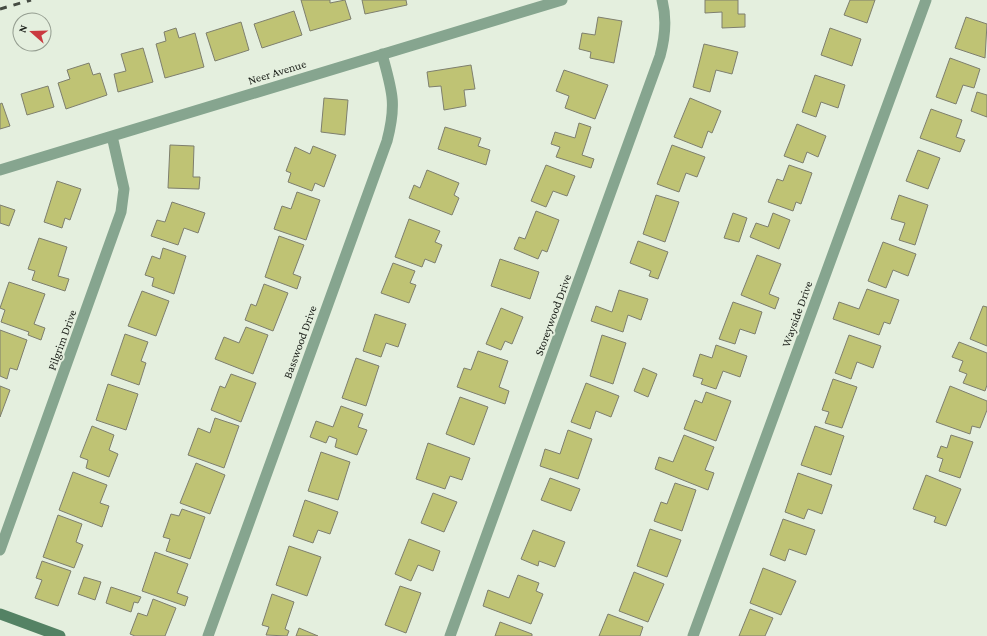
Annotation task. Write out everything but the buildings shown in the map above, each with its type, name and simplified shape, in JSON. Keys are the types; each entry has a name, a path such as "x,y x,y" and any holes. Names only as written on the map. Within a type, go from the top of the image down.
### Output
{"main road":[{"path":"0,614 60,636"}],"street":[{"name":"Neer Avenue","path":"0,170 562,0"},
{"name":"Storeywood Drive","path":"450,636 660,56 665,37 664,8 662,0"},
{"name":"Wayside Drive","path":"693,636 926,0"},
{"name":"Basswood Drive","path":"208,636 393,118 393,92 382,54"},
{"name":"Pilgrim Drive","path":"0,550 121,212 124,189 122,174 112,136"}],"railway":[{"path":"0,9 31,0"}]}
